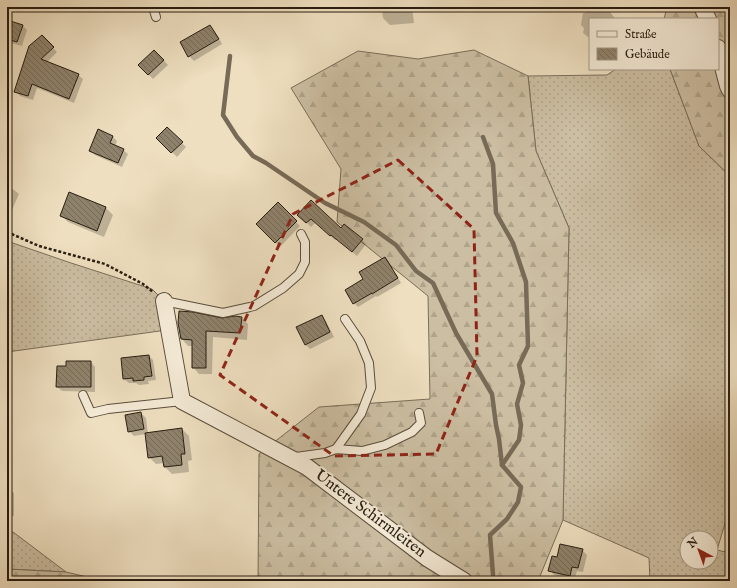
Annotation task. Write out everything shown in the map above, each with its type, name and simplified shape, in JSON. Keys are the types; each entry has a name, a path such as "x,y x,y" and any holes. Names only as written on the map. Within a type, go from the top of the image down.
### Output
{"street":[{"path":"702,7 708,18"},
{"path":"719,52 730,90"},
{"path":"164,301 182,401"},
{"name":"Untere Schirmleiten","path":"182,401 307,467 427,558 464,581"}],"lane":[{"path":"153,7 156,17"},
{"path":"164,301 223,313 254,306 283,288 299,274 305,262 305,242 301,234"},
{"path":"336,450 361,414 371,388 369,363 360,341 345,320"},
{"path":"83,395 91,413 108,409 182,401"},
{"name":"Untere Schirmleiten","path":"296,461 296,457 336,450 362,451 384,446 412,432 421,423 419,412"}],"path":[{"path":"7,232 39,246 105,264 143,284 164,301"}],"highlighted area":[{"path":"398,160 474,229 477,356 436,454 334,456 220,375 293,214"}],"green space":[{"path":"667,7 730,7 730,176 699,146 670,70 719,70 719,18 664,18"},
{"path":"474,50 528,76 536,151 569,228 563,520 538,581 258,581 259,454 319,407 430,399 428,296 337,222 341,169 291,88 358,51 418,59"},
{"path":"614,70 670,70 699,146 730,176 730,507 719,543 719,530 679,530 679,570 719,570 719,550 730,553 730,581 650,581 649,558 563,520 569,228 536,151 528,76 607,75"},
{"path":"7,241 152,289 164,301 167,330 7,352"},
{"path":"7,532 13,532 66,572 7,569"},
{"path":"7,569 66,572 104,581 7,581"}],"building":[{"path":"7,20 23,25 17,42 7,39"},
{"path":"210,25 219,39 188,57 180,42"},
{"path":"42,35 54,47 41,59 79,74 69,99 32,84 28,96 14,92 29,46"},
{"path":"154,50 164,60 148,75 138,65"},
{"path":"167,127 183,142 171,153 156,138"},
{"path":"98,129 113,136 110,143 124,149 118,163 89,151"},
{"path":"69,192 106,207 97,231 60,216"},
{"path":"311,200 341,228 344,224 363,239 352,252 331,235 330,236 311,219 306,223 297,215"},
{"path":"278,202 297,221 275,243 256,224"},
{"path":"385,257 398,278 353,304 345,290 363,279 359,272"},
{"path":"179,311 193,312 222,318 235,316 242,317 240,333 206,331 206,368 192,368 192,340 181,339 178,323"},
{"path":"322,315 330,332 305,345 296,327"},
{"path":"149,355 152,376 144,377 144,380 133,381 133,378 123,379 121,358"},
{"path":"66,361 91,361 91,387 56,387 57,366 66,366"},
{"path":"141,412 144,429 128,432 125,415"},
{"path":"182,428 185,454 181,454 182,465 164,467 162,456 148,458 145,433"},
{"path":"560,544 583,549 578,568 572,567 570,576 548,571 552,556 557,557"}],"waterway":[{"path":"230,56 223,115 237,137 253,156 266,163 325,203 364,222 396,245 416,271 433,283 456,333 492,394 502,465 521,487 518,502 507,519 490,535 493,575"},
{"path":"483,137 493,164 496,213 513,243 526,282 528,346 519,365 523,383 517,404 521,425 519,440 502,465"}]}
